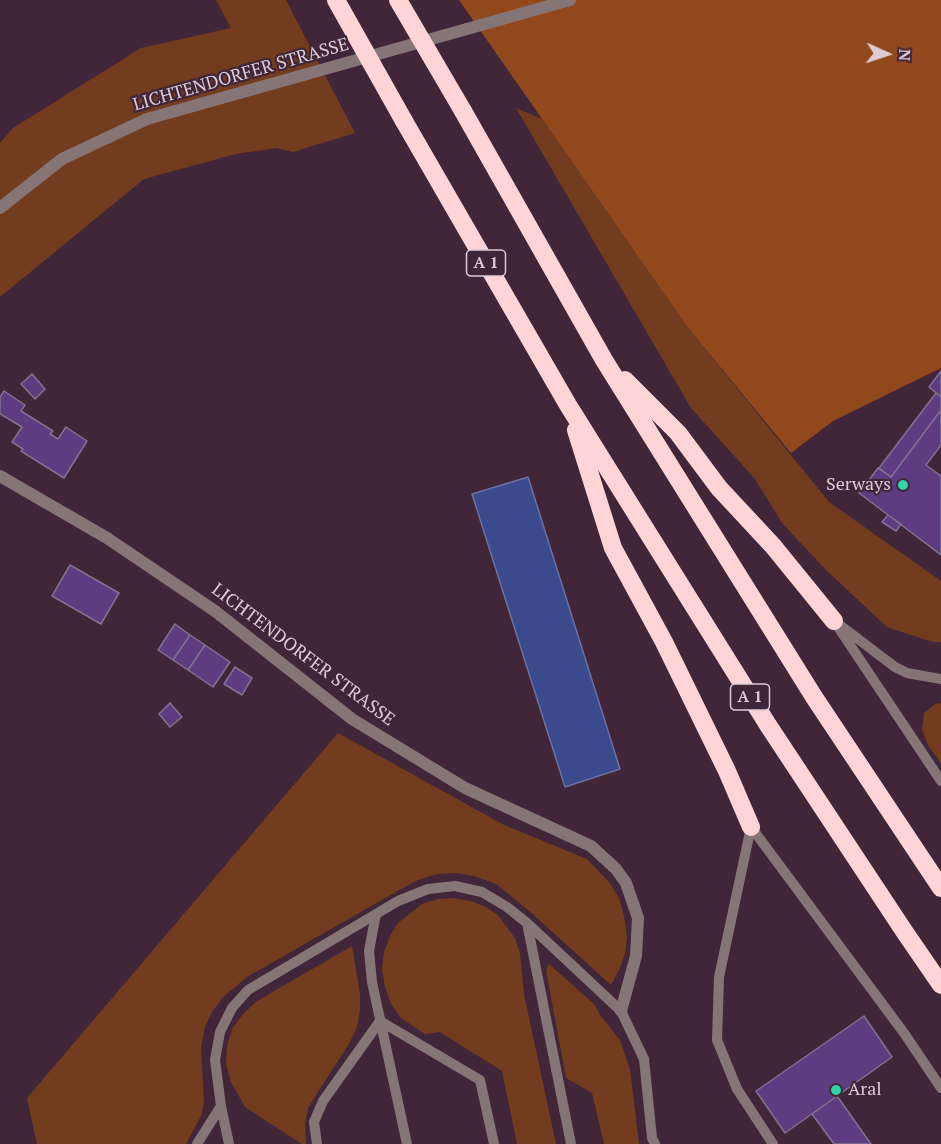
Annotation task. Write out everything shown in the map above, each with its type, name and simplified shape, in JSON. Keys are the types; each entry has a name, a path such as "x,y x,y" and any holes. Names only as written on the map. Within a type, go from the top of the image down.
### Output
{"highway":[{"name":"A 1","path":"336,0 568,405 768,725 941,985"},
{"path":"398,0 604,360 814,697 941,888"},
{"path":"604,360 678,433 719,488 773,546 834,621"},
{"path":"568,405 613,548 664,642 727,771 751,827"}],"street":[{"name":"LICHTENDORFER STRASSE","path":"0,208 62,159 147,119 570,0"},
{"name":"LICHTENDORFER STRASSE","path":"0,476 107,538 215,611 352,718 465,788 591,846 616,869 626,883 638,918 636,956 621,1011"}],"lane":[{"path":"834,621 895,667 907,673 941,679"},
{"path":"834,621 941,781"},
{"path":"751,827 904,1033 941,1088"},
{"path":"751,827 719,977 717,1040 737,1089 773,1144"},
{"path":"229,1144 215,1060 220,1032 232,1008 248,990 398,901 428,889 455,886 482,892 507,907 621,1011 644,1059 652,1138 655,1144"},
{"path":"376,914 369,951 372,982 407,1144"},
{"path":"526,923 571,1144"},
{"path":"317,1144 314,1122 323,1101 380,1021"},
{"path":"380,1021 480,1080 494,1144"},
{"path":"197,1144 221,1106"}],"shaded area":[{"path":"216,0 286,0 355,133 293,152 277,148 236,154 144,179 0,297 0,143 13,128 141,48 231,28"},
{"path":"459,0 941,0 941,368 833,421 791,453 688,328"},
{"path":"516,108 542,119 688,328 829,502 941,581 941,642 933,642 887,627 826,570 782,523 755,479 691,408"},
{"path":"941,703 941,763 929,747 922,730 924,713 935,704"},
{"path":"338,733 504,825 587,859 609,882 619,898 624,916 627,938 625,954 611,985 496,884 474,876 456,873 437,874 401,889 247,977 223,997 205,1027 201,1047 204,1103 201,1116 186,1144 37,1144 27,1098"},
{"path":"454,898 486,907 498,915 515,938 520,953 524,994 556,1144 517,1144 502,1071 440,1032 425,1034 401,1018 391,1004 382,969 384,952 390,936 398,923 422,904 438,899"},
{"path":"352,946 360,994 357,1027 308,1108 305,1124 306,1144 302,1144 245,1107 231,1082 226,1064 227,1046 232,1029 257,1001"},
{"path":"549,964 594,1004 620,1040 630,1069 639,1144 604,1144 592,1093 566,1078 546,970"}],"water":[{"path":"528,477 620,769 565,787 472,494"}],"building":[{"path":"941,371 941,397 929,387"},
{"path":"32,374 45,389 35,399 21,384"},
{"path":"4,391 25,405 21,411 53,431 50,434 58,439 66,427 87,441 64,478 21,451 23,449 12,442 22,427 0,414 0,397"},
{"path":"936,393 941,397 941,410 891,477 879,468"},
{"name":"Serways","path":"941,410 941,445 926,465 941,476 941,555 859,493 878,468 891,477"},
{"path":"888,515 901,524 896,531 882,522"},
{"path":"70,565 119,593 101,624 52,596"},
{"path":"175,624 190,635 173,660 158,650"},
{"path":"190,635 205,645 188,670 173,660"},
{"path":"205,645 230,662 213,687 188,670"},
{"path":"235,667 252,678 242,695 224,684"},
{"path":"170,703 182,717 170,727 159,714"},
{"path":"864,1016 892,1057 785,1133 756,1091"},
{"path":"837,1096 871,1144 834,1144 812,1114"}],"place":[{"name":"Serways","path":"903,485"},
{"name":"Aral","path":"836,1090"}]}
